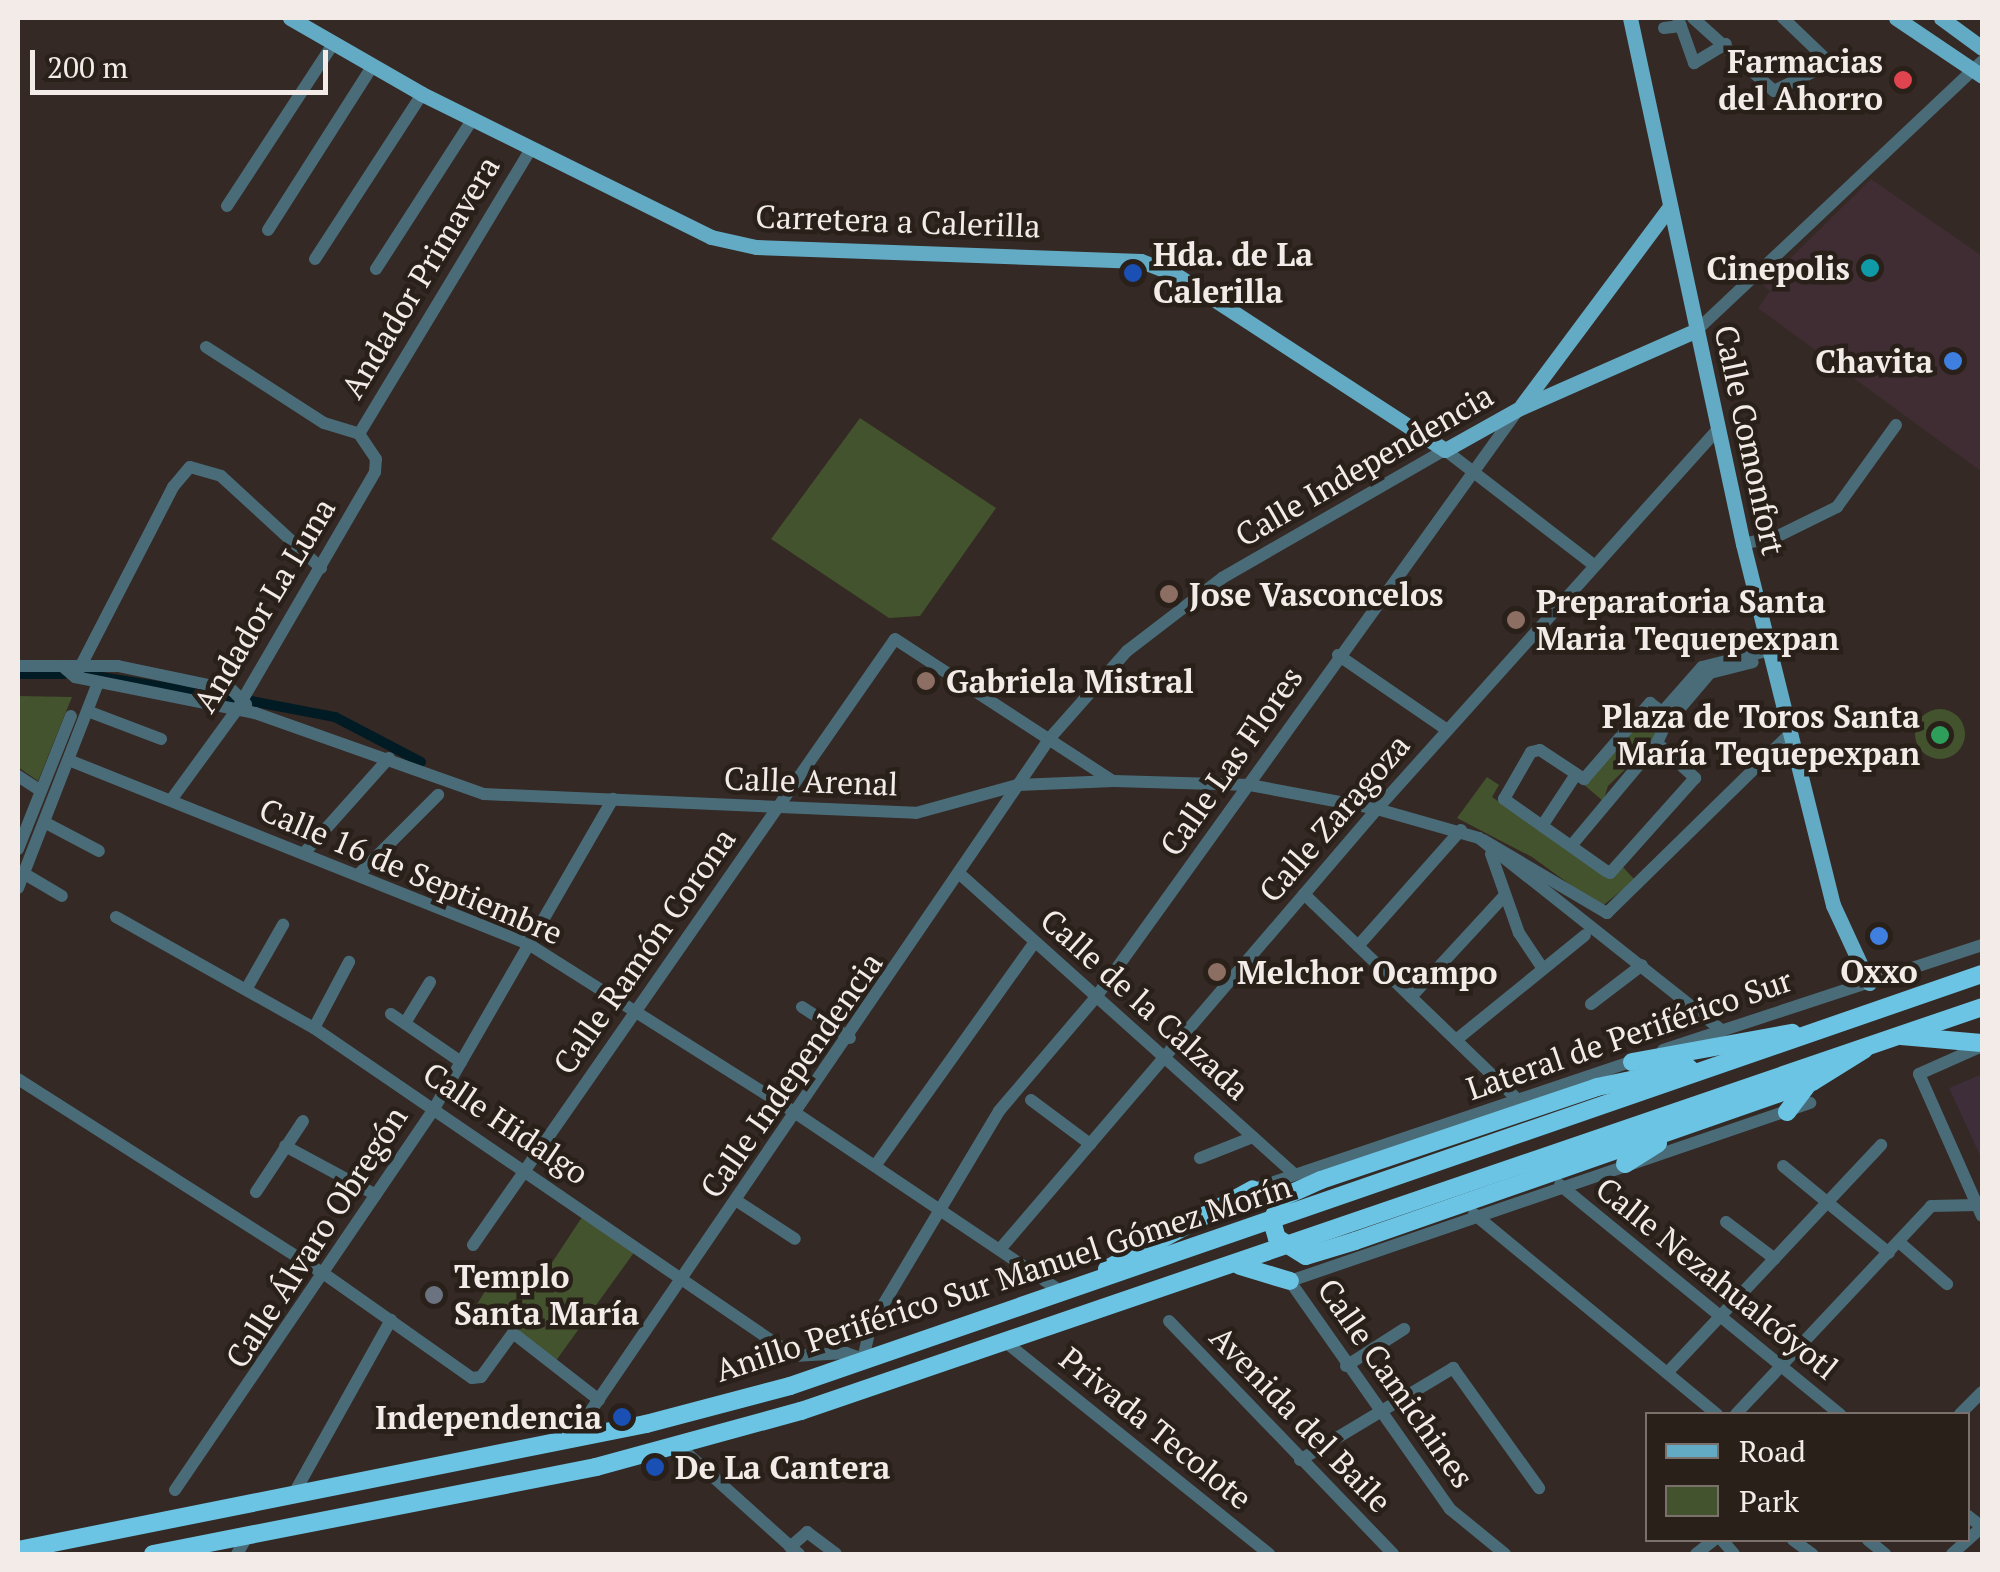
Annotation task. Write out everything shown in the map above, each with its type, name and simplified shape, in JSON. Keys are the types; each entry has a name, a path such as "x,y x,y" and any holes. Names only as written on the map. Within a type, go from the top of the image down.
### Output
{"highway":[{"name":"Anillo Periférico Sur Manuel Gómez Morín","path":"18,1550 291,1499 646,1424 1062,1294 1982,974"},
{"name":"Anillo Periférico Sur Manuel Gómez Morín","path":"153,1554 680,1447 1240,1266 1891,1035 1982,1007"},
{"path":"1632,1062 1847,1023"},
{"path":"1891,1035 1982,1044"},
{"path":"1764,1052 1597,1087 1321,1180 1280,1198 1272,1221 1277,1238 1306,1256 1355,1241 1809,1083 1842,1068 1872,1042"},
{"path":"1787,1112 1809,1083"},
{"path":"1625,1164 1682,1127"},
{"path":"1062,1294 1253,1189"},
{"path":"1240,1266 1290,1281"}],"main road":[{"name":"Carretera a Calerilla","path":"290,18 422,94 654,213 756,247 1142,261 1175,274 1445,450"},
{"name":"Calle Comonfort","path":"1630,18 1743,544 1833,904 1868,983"},
{"path":"1896,18 1979,69"},
{"path":"1941,18 1982,48"},
{"name":"Calle Las Flores","path":"1520,408 1669,208"},
{"name":"Calle Independencia","path":"1445,450 1520,408 1697,330"}],"street":[{"path":"1693,18 1774,90 1835,60 1783,18"},
{"path":"1664,28 1679,22 1694,63 1726,44"},
{"path":"227,206 333,44"},
{"path":"268,230 372,67"},
{"name":"Calle Independencia","path":"1697,330 1712,323 1979,69"},
{"path":"316,259 422,94"},
{"path":"376,269 472,120"},
{"name":"Andador Primavera","path":"359,434 530,150"},
{"path":"206,347 324,423 359,434"},
{"name":"Calle Las Flores","path":"863,1359 871,1325 936,1207 999,1111 1096,998 1250,785 1338,654 1520,408"},
{"path":"1743,544 1778,536 1838,507 1896,425"},
{"name":"Calle Zaragoza","path":"1000,1248 1377,808 1717,430"},
{"name":"Andador La Luna","path":"172,800 239,706 378,464 359,434"},
{"path":"1445,450 1594,565"},
{"name":"Calle Independencia","path":"391,1320 478,1379 512,1333 595,1406 961,876 1050,738 1127,651 1222,578 1445,450"},
{"path":"18,666 62,666 77,671 177,478 203,466 321,568"},
{"name":"Calle Ramón Corona","path":"473,1245 895,640 1050,738"},
{"path":"1338,654 1447,730"},
{"path":"1667,715 1719,670 1771,654"},
{"path":"1571,846 1656,743 1667,715 1702,667 1771,654"},
{"name":"Calle Arenal","path":"77,671 98,683 190,691 232,690 239,706"},
{"name":"Calle Arenal","path":"77,671 190,691 484,794 916,813 1018,785 1114,782 1250,785 1377,808 1478,838 1492,854 1532,875 1720,1029"},
{"path":"18,888 71,761 98,683"},
{"path":"1656,743 1694,776 1694,784 1612,872 1503,798 1531,752 1540,750 1575,776 1586,778 1646,704 1667,715"},
{"path":"90,712 160,739"},
{"path":"18,849 70,716"},
{"path":"1478,838 1535,865 1607,914 1791,734"},
{"path":"1050,738 1114,782"},
{"path":"306,852 389,758"},
{"name":"Calle 16 de Septiembre","path":"71,761 530,945 796,1114 1000,1248 1062,1294"},
{"path":"18,776 40,791"},
{"path":"1542,826 1575,776"},
{"path":"359,874 438,796"},
{"name":"Calle Álvaro Obregón","path":"175,1490 435,1106 613,799"},
{"path":"44,822 99,851"},
{"path":"1358,946 1461,830"},
{"path":"1492,854 1505,895 1542,969"},
{"path":"23,874 62,896"},
{"name":"Calle de la Calzada","path":"961,876 1293,1172"},
{"path":"1304,894 1520,1102"},
{"path":"1411,997 1505,895"},
{"name":"Calle Hidalgo","path":"116,916 247,988 435,1106 794,1356 846,1352 863,1359"},
{"path":"247,988 282,925"},
{"path":"1456,1040 1585,935"},
{"path":"875,1166 1035,942"},
{"name":"Lateral de Periférico Sur","path":"1253,1189 1293,1172 1520,1102 1720,1029 1982,946"},
{"path":"314,1028 350,962"},
{"path":"1592,1004 1642,965"},
{"path":"405,1023 430,982"},
{"path":"802,1006 850,1038"},
{"path":"392,1014 462,1062"},
{"path":"1980,1210 1919,1074 1982,1044"},
{"path":"18,1078 391,1320 291,1499"},
{"path":"1031,1100 1090,1144"},
{"path":"1290,1281 1474,1214 1810,1103"},
{"path":"256,1192 303,1121"},
{"path":"1200,1158 1254,1137"},
{"path":"284,1146 376,1195"},
{"path":"1667,1373 1881,1146"},
{"path":"1783,1166 1888,1253"},
{"name":"Calle Nezahualcóyotl","path":"1560,1185 1838,1412"},
{"path":"737,1202 795,1238"},
{"path":"1738,1412 1936,1203 1980,1210"},
{"path":"1474,1214 1716,1412"},
{"path":"1726,1222 1775,1259"},
{"path":"1899,1242 1947,1284"},
{"name":"Calle Camichines","path":"1290,1281 1346,1366 1450,1508 1504,1554"},
{"name":"Avenida del Baile","path":"1168,1321 1393,1554"},
{"path":"1346,1366 1404,1329"},
{"name":"Privada Tecolote","path":"1008,1344 1269,1554"},
{"path":"1300,1460 1376,1408 1453,1368 1539,1488"},
{"path":"1962,1412 1982,1392"},
{"path":"680,1447 794,1551 806,1532 836,1554"},
{"path":"237,1554 247,1537"}],"shaded area":[{"path":"1871,179 1982,256 1982,472 1758,308 1770,291 1763,285"},
{"path":"1982,1074 1982,1160 1949,1088"}],"green space":[{"path":"860,418 996,508 920,616 889,618 771,539"},
{"path":"18,696 72,697 38,781 18,767"},
{"path":"1653,706 1662,720 1650,745 1608,786 1603,801 1583,784"},
{"name":"Plaza de Toros Santa María Tequepexpan","path":"1940,709 1958,716 1965,734 1958,752 1940,759 1922,752 1915,734 1922,716"},
{"path":"1487,777 1499,785 1492,797 1610,879 1622,866 1635,880 1601,907 1532,857 1457,818"},
{"path":"586,1211 638,1247 555,1362 476,1306 496,1273 521,1294 534,1290"}],"waterway":[{"path":"18,674 64,674"},
{"path":"82,674 234,698"},
{"path":"251,701 335,717 421,762"}],"place":[{"name":"Farmacias del Ahorro","path":"1903,80"},
{"name":"Cinepolis","path":"1870,268"},
{"name":"Hda. de La Calerilla","path":"1133,273"},
{"name":"Chavita","path":"1953,361"},
{"name":"Jose Vasconcelos","path":"1169,594"},
{"name":"Preparatoria Santa Maria Tequepexpan","path":"1516,620"},
{"name":"Gabriela Mistral","path":"926,681"},
{"name":"Plaza de Toros Santa María Tequepexpan","path":"1940,735"},
{"name":"Oxxo","path":"1879,936"},
{"name":"Melchor Ocampo","path":"1217,972"},
{"name":"Templo Santa María","path":"434,1295"},
{"name":"Independencia","path":"622,1417"},
{"name":"De La Cantera","path":"655,1467"}]}
